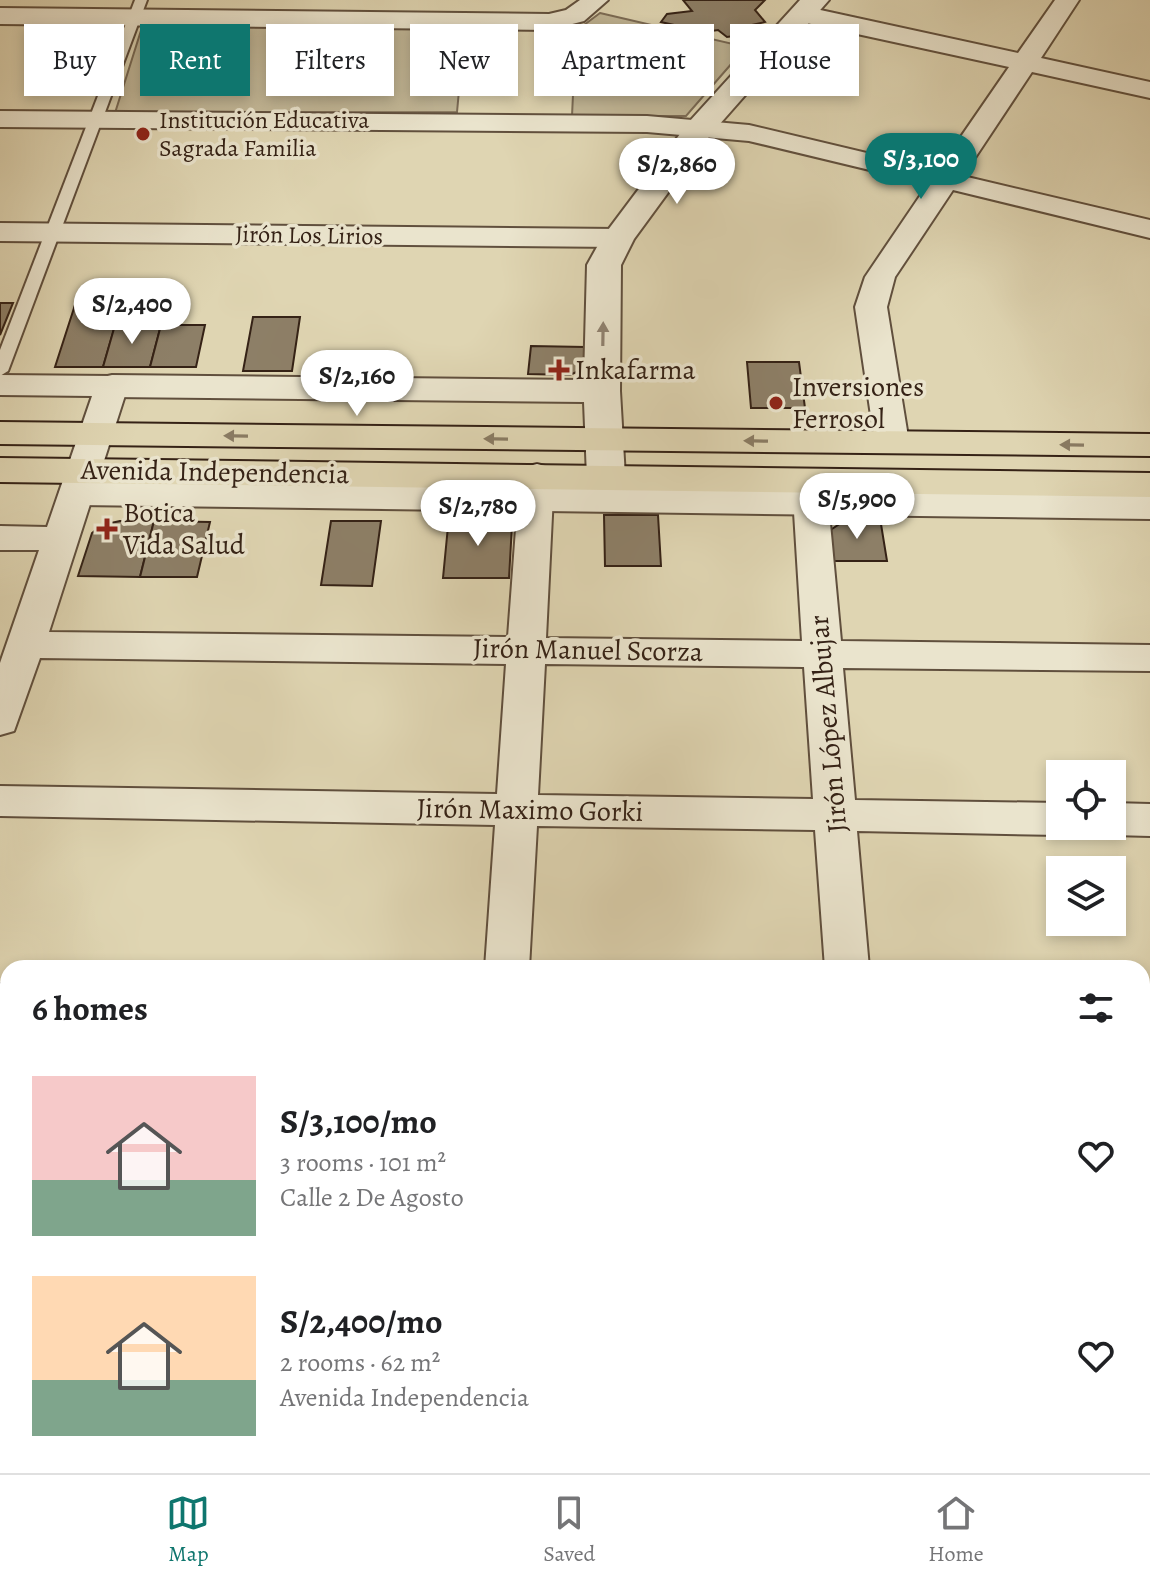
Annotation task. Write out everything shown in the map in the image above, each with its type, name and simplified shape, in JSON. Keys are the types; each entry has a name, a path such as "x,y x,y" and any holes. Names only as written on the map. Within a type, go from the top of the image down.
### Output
{"main road":[{"name":"Avenida Independencia","path":"0,433 606,458 892,443 1150,445"},
{"name":"Avenida Independencia","path":"537,487 606,458 810,492 1150,485"},
{"name":"Avenida Independencia","path":"0,470 82,482"}],"street":[{"path":"0,16 138,9 563,20 585,11 596,0"},
{"path":"892,443 871,307 880,277 1067,0"},
{"path":"606,458 602,391 604,265 618,238 700,128 809,7 1024,63 1150,90"},
{"path":"0,119 647,124 700,128 749,133 1150,229"},
{"name":"Jirón Los Lirios","path":"0,232 618,238"},
{"path":"0,385 602,391"},
{"path":"4,700 26,645 112,386"},
{"name":"Avenida Independencia","path":"82,482 810,492 1150,507"},
{"path":"508,960 537,487"},
{"name":"Jirón López Albujar","path":"810,492 846,960"},
{"path":"0,538 62,539"},
{"name":"Jirón Manuel Scorza","path":"26,645 1150,658"},
{"name":"Jirón Maximo Gorki","path":"0,801 1046,819"},
{"path":"1126,819 1150,820"}],"lane":[{"path":"0,371 138,9"}],"shaded area":[{"path":"600,13 647,24 585,24"},
{"path":"144,21 385,24 266,24 266,96 394,96 394,24 410,24 410,96 458,96 457,112 115,113 120,96 124,96 124,84 140,34 140,96 250,96 250,24 143,24"},
{"path":"714,40 730,43 730,65 714,84"},
{"path":"573,96 703,96 686,116 572,116"}],"building":[{"path":"683,0 765,0 755,10 765,22 730,24 730,37 727,37 714,31 714,24 661,22 667,14 692,11"},
{"path":"0,303 13,303 0,335"},
{"path":"75,305 121,305 103,367 55,367"},
{"path":"253,317 300,317 292,371 243,371"},
{"path":"115,325 161,325 150,367 103,367"},
{"path":"161,325 205,325 196,367 150,367"},
{"path":"531,346 585,347 583,369 570,375 528,374"},
{"path":"747,362 799,362 805,408 751,408"},
{"path":"604,515 658,515 661,566 605,566"},
{"path":"449,516 495,516 512,525 509,578 443,578"},
{"path":"880,518 887,561 831,561 826,533 847,519"},
{"path":"120,521 154,521 140,577 78,576 92,533 102,525"},
{"path":"154,521 210,522 197,577 140,577"},
{"path":"331,521 381,521 372,586 321,585"}],"place":[{"name":"Institución Educativa Sagrada Familia","path":"143,134"},
{"name":"Inkafarma","path":"559,370"},
{"name":"Inversiones Ferrosol","path":"776,403"},
{"name":"Botica Vida Salud","path":"107,529"}]}
